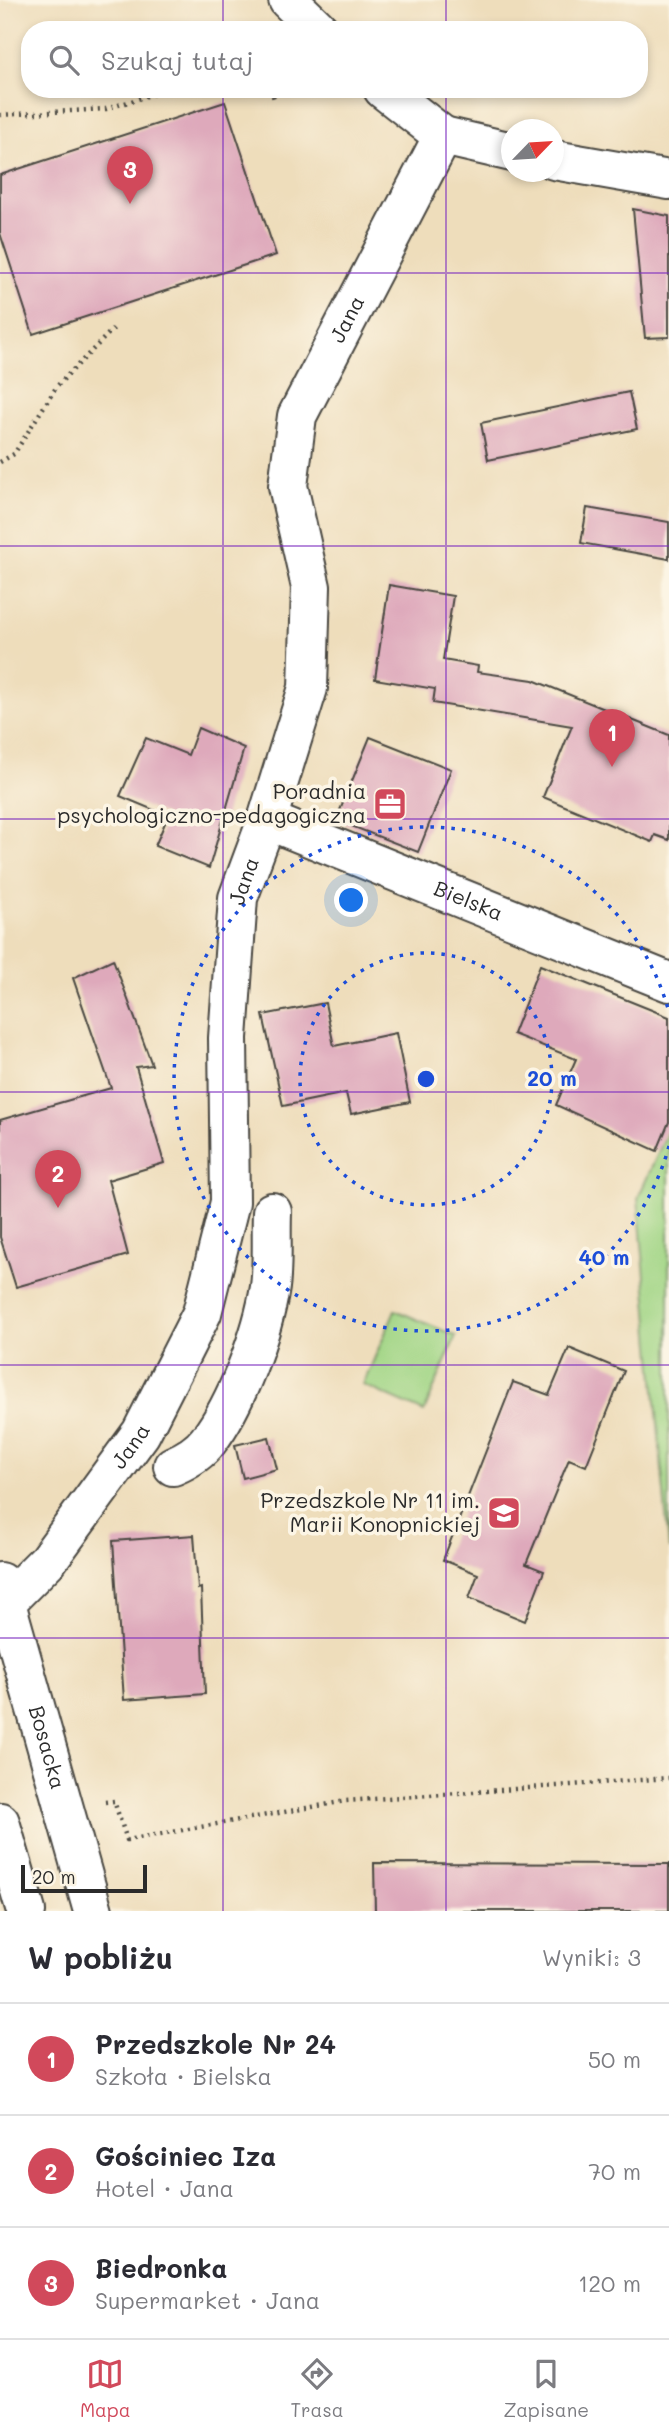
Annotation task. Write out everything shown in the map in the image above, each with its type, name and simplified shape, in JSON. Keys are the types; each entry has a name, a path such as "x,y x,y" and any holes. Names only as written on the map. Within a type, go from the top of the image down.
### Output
{"street":[{"path":"288,0 310,21"},
{"path":"394,98 443,136 501,149"},
{"name":"Jana","path":"2,1596 48,1560 141,1433 202,1313 230,1202 228,1038 238,898 267,820 308,688 311,587 288,486 297,416 443,136"},
{"path":"564,162 669,180"},
{"name":"Bielska","path":"267,820 669,982"},
{"path":"173,1466 189,1460 206,1443 239,1383 265,1310 270,1284 272,1212"},
{"name":"Bosacka","path":"2,1596 66,1809 93,1911"},
{"path":"0,1822 26,1911"}],"path":[{"path":"0,115 106,109 141,98"},
{"path":"0,462 14,454 57,386 115,327"},
{"path":"66,1809 114,1801 127,1840 346,1801 669,1778"}],"green space":[{"path":"667,1133 669,1134 669,1549 638,1198"},
{"path":"395,1310 456,1336 424,1412 363,1385"}],"building":[{"path":"225,102 276,255 33,334 0,233 0,175"},
{"path":"633,209 669,216 669,337 645,338"},
{"path":"629,392 637,429 488,460 481,423"},
{"path":"587,508 669,522 669,559 581,543"},
{"path":"389,585 453,596 443,660 478,666 477,672 533,680 669,735 669,840 655,835 652,842 543,797 572,726 433,703 435,689 375,679"},
{"path":"198,728 244,748 209,868 155,846 168,816 120,796 146,738 188,755"},
{"name":"Poradnia psychologiczno-pedagogiczna","path":"370,737 451,769 418,852 336,820"},
{"path":"113,959 152,1065 136,1067 164,1163 108,1180 128,1255 16,1287 0,1237 0,1120 111,1088 73,978"},
{"path":"540,965 669,1017 669,1122 657,1151 556,1105 576,1059 513,1034"},
{"path":"325,1003 334,1046 396,1033 410,1102 351,1114 346,1093 283,1106 263,1015"},
{"name":"Przedszkole Nr 11 im. Marii Konopnickiej","path":"569,1348 624,1371 586,1466 569,1459 526,1564 544,1571 525,1621 469,1598 478,1574 443,1560 513,1382 549,1395"},
{"path":"269,1437 277,1469 243,1478 235,1445"},
{"path":"194,1535 198,1589 201,1588 205,1694 124,1700 113,1541"},
{"path":"374,1863 669,1864 669,1911 375,1911"}],"place":[{"name":"Biedronka","path":"130,204"},
{"name":"Przedszkole Nr 24","path":"612,767"},
{"name":"Poradnia psychologiczno-pedagogiczna","path":"390,804"},
{"name":"Gościniec Iza","path":"58,1208"},
{"name":"Przedszkole Nr 11 im. Marii Konopnickiej","path":"504,1513"}]}
